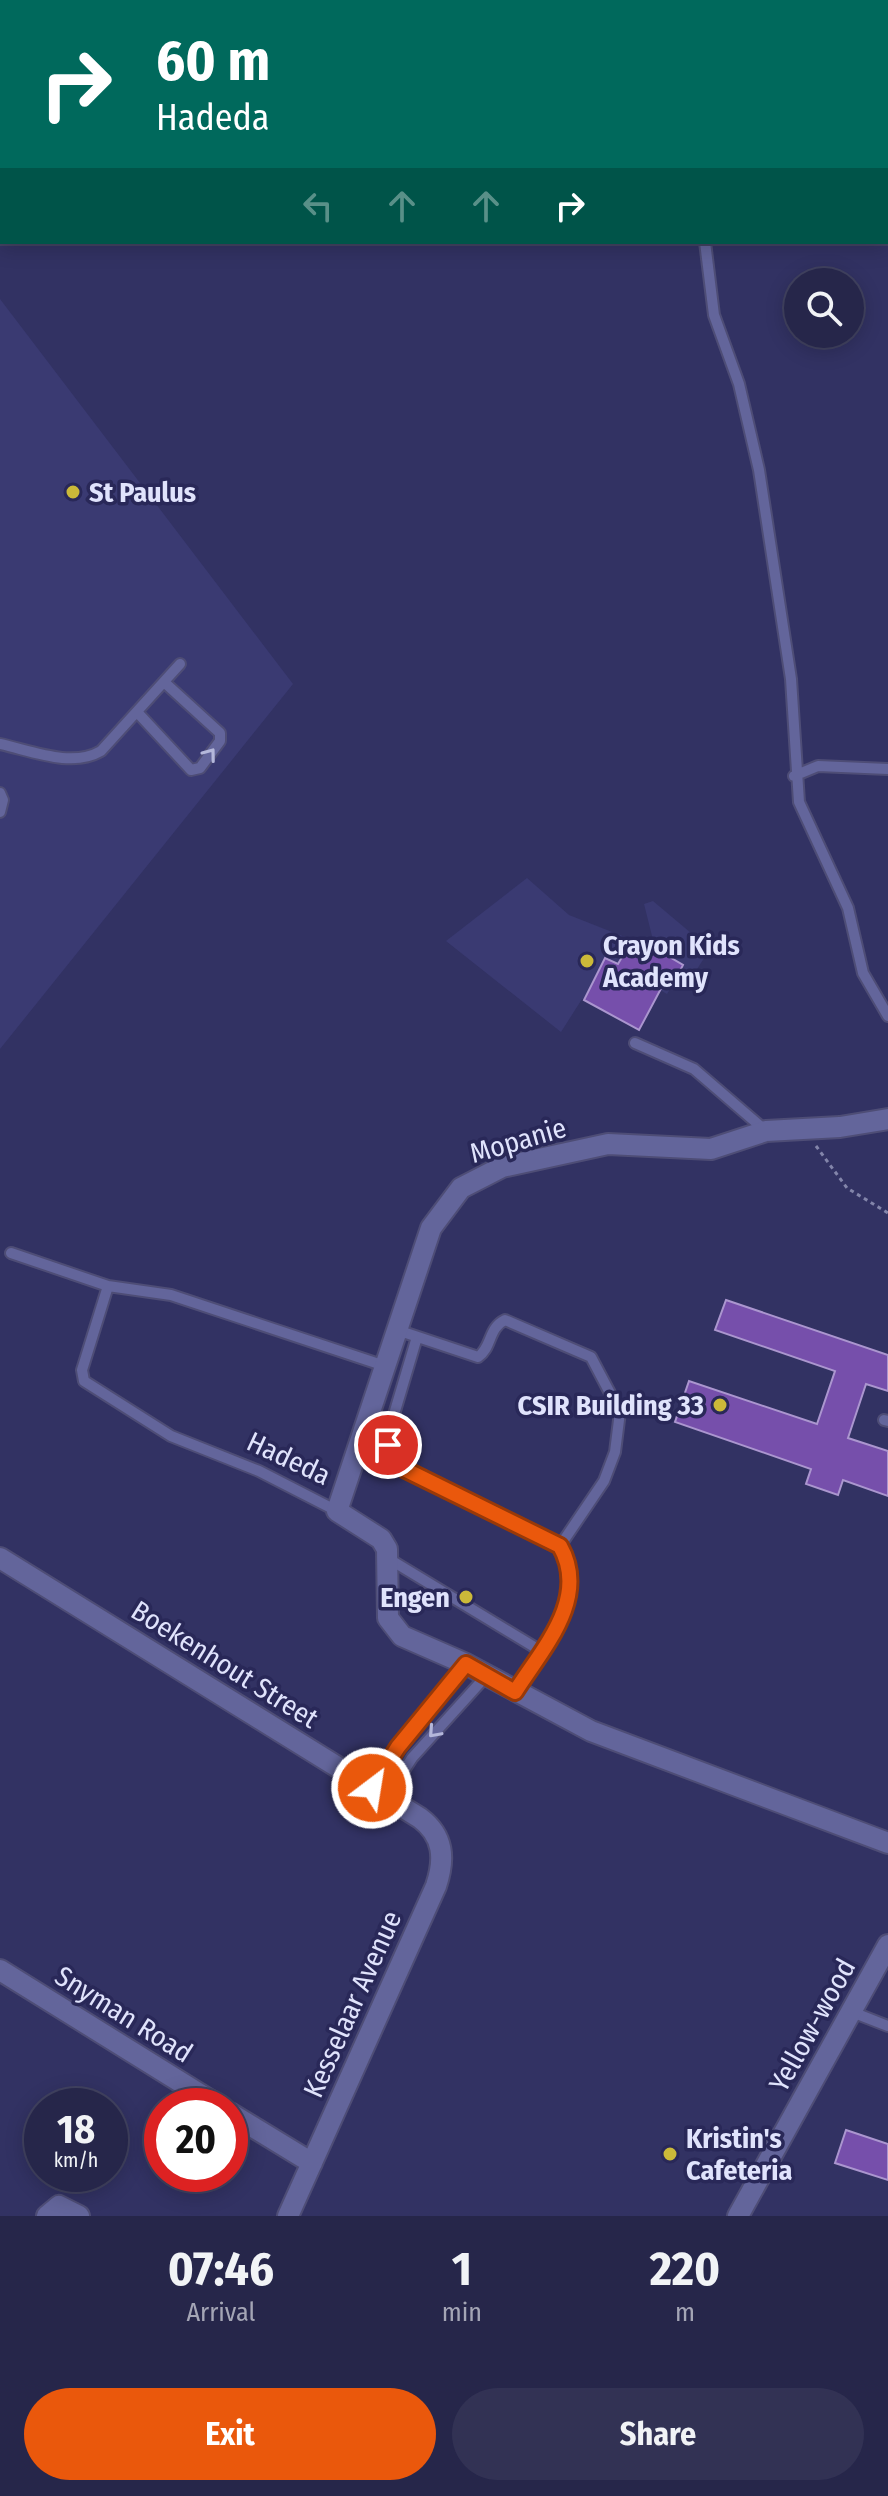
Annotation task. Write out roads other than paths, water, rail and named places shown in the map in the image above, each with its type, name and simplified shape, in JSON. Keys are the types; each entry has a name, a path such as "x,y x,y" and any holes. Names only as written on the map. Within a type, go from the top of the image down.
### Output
{"street":[{"name":"Mopanie","path":"337,1511 385,1366 407,1334 431,1228 453,1195 471,1181 502,1167 608,1144 711,1149 766,1131 840,1127 888,1119"},
{"name":"Hadeda","path":"337,1511 381,1539 389,1559"},
{"name":"Boekenhout Street","path":"0,1558 420,1818"},
{"path":"389,1559 387,1612 392,1627 409,1640 466,1664 591,1731 888,1843"},
{"name":"Kesselaar Avenue","path":"288,2216 442,1868 438,1837 420,1818"},
{"name":"Yellow-wood","path":"738,2216 888,1945"},
{"name":"Snyman Road","path":"0,1970 190,2088"},
{"path":"248,2124 312,2163"},
{"path":"47,2216 59,2206 79,2216"}],"lane":[{"path":"705,244 714,315 739,384 759,470 791,679 794,776 801,812 848,908 863,973 888,1016"},
{"path":"0,744 74,760 89,758 101,751 180,664"},
{"path":"137,712 191,770 200,768 220,741 220,733 164,682"},
{"path":"794,776 818,766 888,769"},
{"path":"0,793 3,800 0,812"},
{"path":"635,1043 694,1069 766,1131"},
{"path":"11,1253 108,1286 171,1295 385,1366"},
{"name":"Hadeda","path":"108,1286 82,1370 84,1381 171,1436 259,1471 337,1511"},
{"path":"515,1692 566,1609 570,1594 567,1558 560,1546 395,1461 387,1438 407,1334 478,1357 485,1350 495,1327 505,1320 585,1353 598,1364 620,1412 615,1452 598,1492 560,1546"},
{"path":"389,1559 541,1651"},
{"path":"380,1793 398,1747 466,1664"},
{"path":"380,1793 487,1675"},
{"path":"852,2012 888,2026"}],"place":[{"name":"St Paulus","path":"73,492"},
{"name":"Crayon Kids Academy","path":"587,961"},
{"name":"CSIR Building 33","path":"720,1405"},
{"name":"Engen","path":"466,1597"},
{"name":"Kristin's Cafeteria","path":"670,2154"}]}
